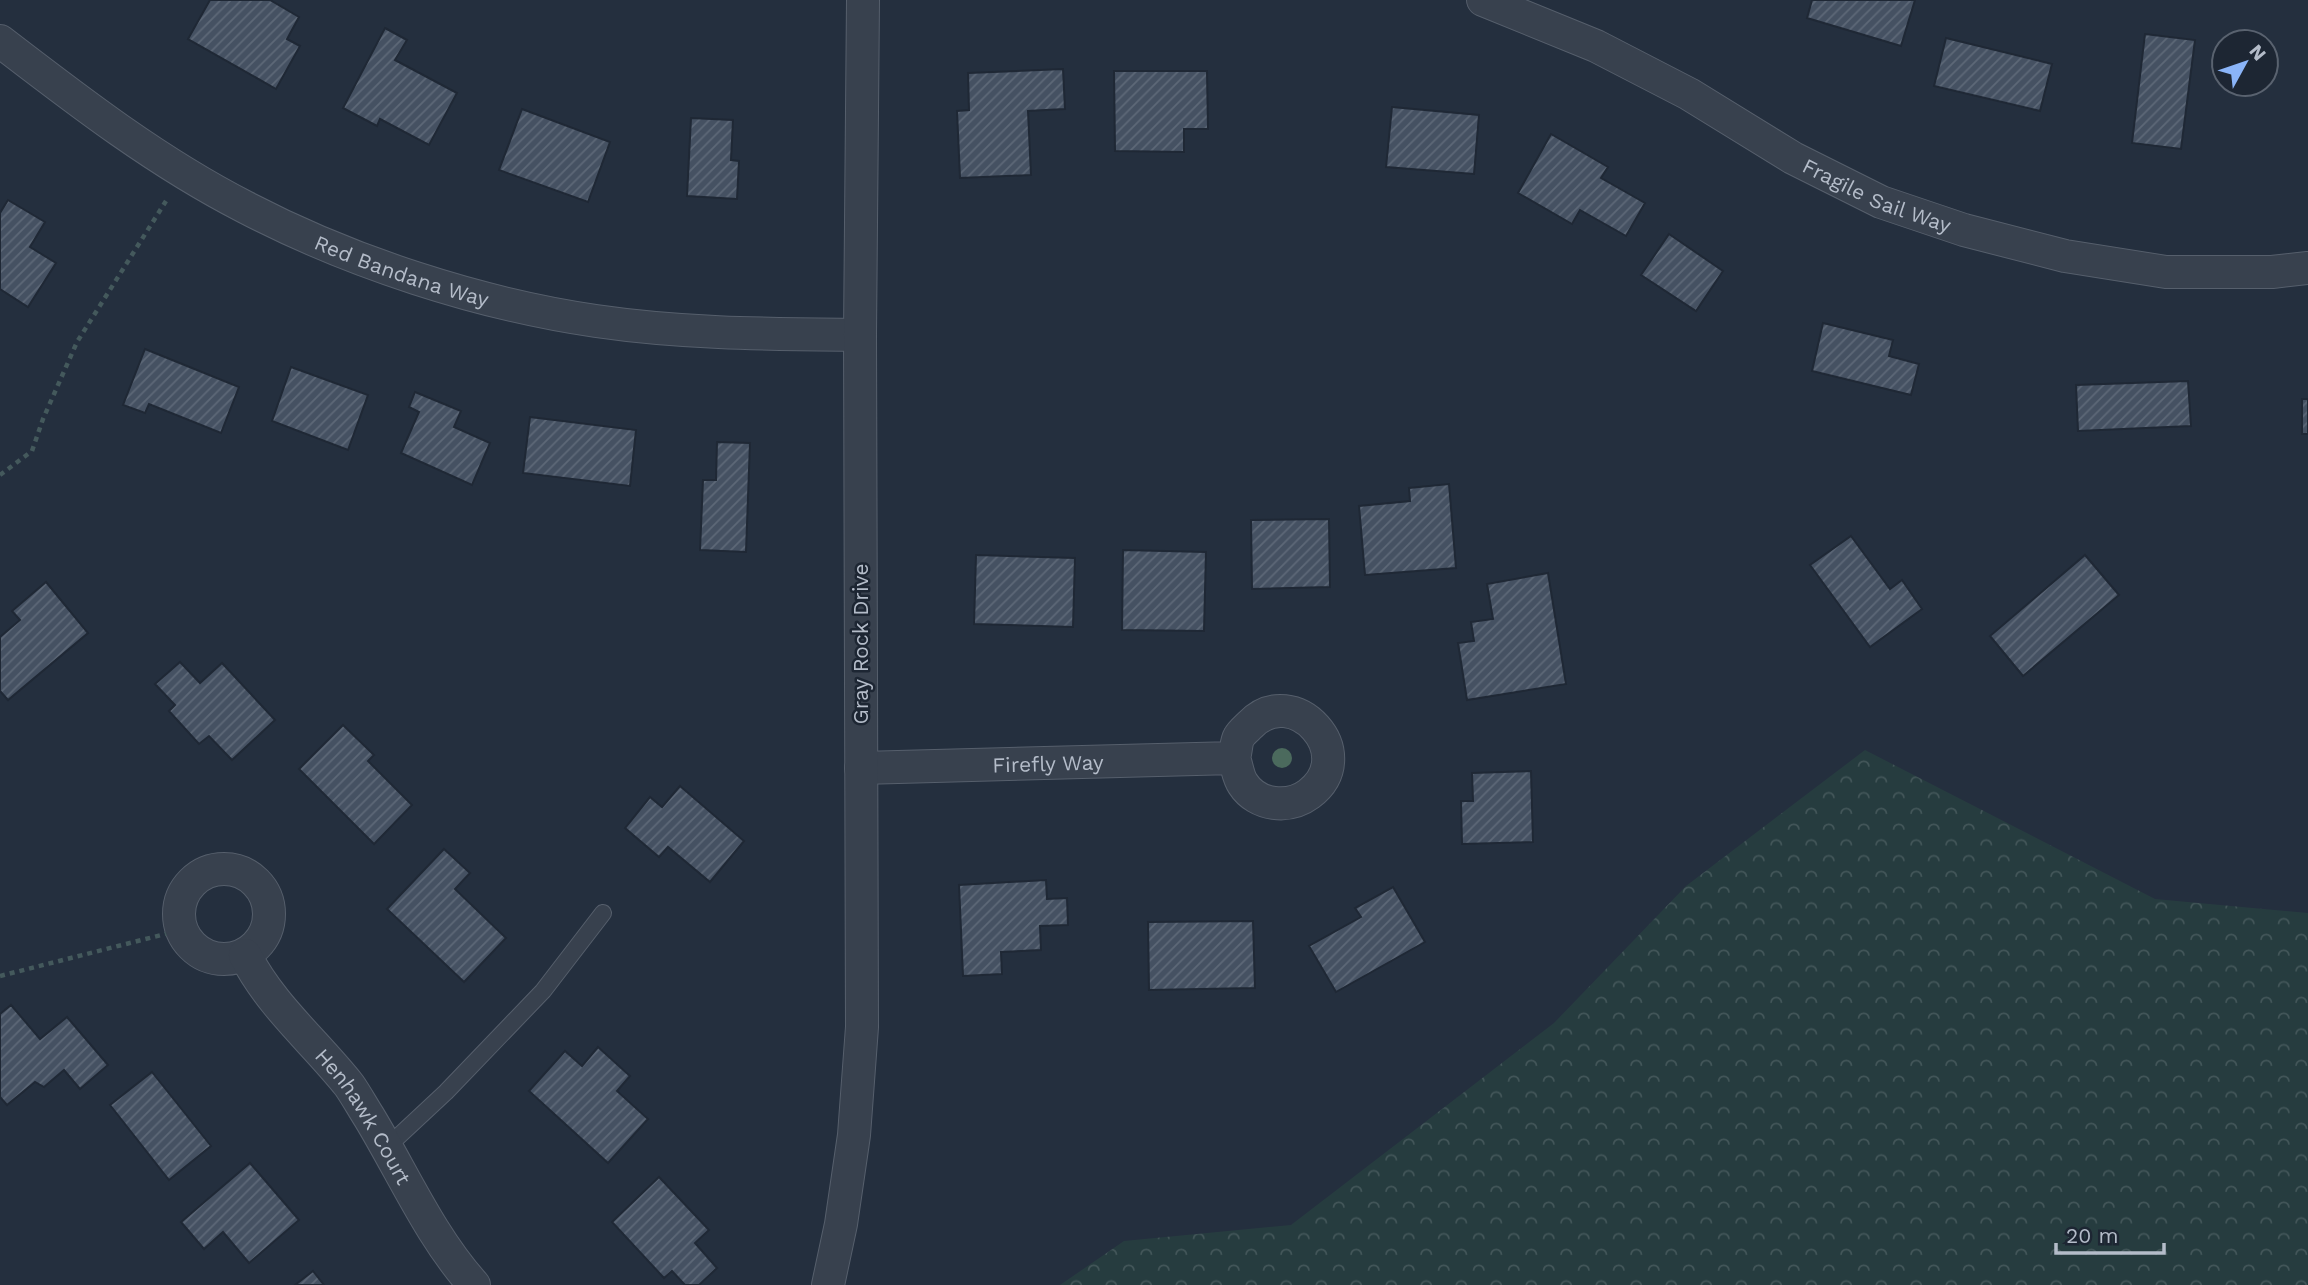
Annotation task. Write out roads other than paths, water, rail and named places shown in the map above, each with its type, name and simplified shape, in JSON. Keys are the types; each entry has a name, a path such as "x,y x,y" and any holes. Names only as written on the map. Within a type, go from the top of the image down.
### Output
{"street":[{"name":"Gray Rock Drive","path":"828,1285 841,1224 854,1135 862,1027 860,335 863,0"},
{"name":"Fragile Sail Way","path":"1483,0 1596,46 1689,94 1793,158 1881,202 1964,230 2065,256 2166,272 2272,272 2308,268"},
{"name":"Red Bandana Way","path":"0,41 83,106 184,172 245,207 326,245 401,272 495,301 595,321 703,333 860,335"},
{"name":"Firefly Way","path":"861,768 1234,758"},
{"path":"223,869 244,874 262,888 269,905 269,925 262,941 245,955 221,960 197,951 181,930 179,906 187,888 201,875 223,869"},
{"name":"Henhawk Court","path":"245,955 258,980 275,1003 349,1086 387,1147 432,1229 474,1285"}],"lane":[{"path":"387,1147 446,1092 543,991 603,913"}]}
